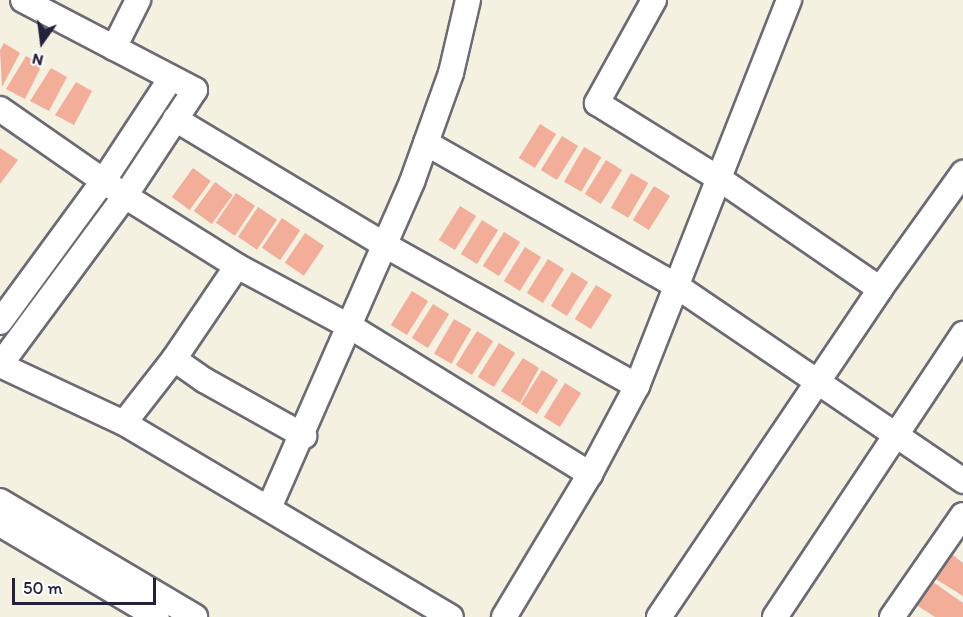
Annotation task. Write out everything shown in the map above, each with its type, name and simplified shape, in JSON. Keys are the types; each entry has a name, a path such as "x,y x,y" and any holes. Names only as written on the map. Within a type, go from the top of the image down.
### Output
{"street":[{"path":"23,0 195,90 125,196 0,365 124,423 451,617"},
{"path":"114,48 138,0"},
{"path":"269,508 304,436 351,327 426,143 452,73 468,0"},
{"path":"654,0 597,103 718,178 880,289"},
{"path":"504,617 590,474 637,386 789,0"},
{"path":"0,322 104,180 171,78"},
{"path":"0,109 125,196 237,266 351,327 590,474"},
{"path":"175,119 383,244 637,386"},
{"path":"426,143 678,286 963,481"},
{"path":"659,617 880,289 963,173"},
{"path":"124,423 174,359 237,266"},
{"path":"775,617 963,334"},
{"path":"174,359 204,380 304,436"},
{"path":"0,501 195,617"},
{"path":"892,617 963,515"},
{"path":"0,524 157,617"}],"building":[{"path":"4,43 20,53 2,87 0,50"},
{"path":"26,56 42,65 25,99 6,89"},
{"path":"51,68 67,77 49,111 30,101"},
{"path":"76,82 92,91 74,125 55,115"},
{"path":"540,124 556,134 535,168 519,158"},
{"path":"562,136 578,146 557,180 541,170"},
{"path":"584,147 601,157 581,192 564,182"},
{"path":"0,148 18,160 0,184"},
{"path":"606,160 622,170 601,204 585,194"},
{"path":"193,168 211,181 190,210 172,197"},
{"path":"631,173 648,183 628,218 611,208"},
{"path":"215,182 233,195 212,224 194,211"},
{"path":"654,186 670,196 649,230 633,220"},
{"path":"236,193 255,206 235,236 216,223"},
{"path":"460,206 476,216 455,250 439,240"},
{"path":"258,207 277,220 257,250 238,237"},
{"path":"282,218 300,230 280,260 262,248"},
{"path":"482,220 498,230 477,264 461,254"},
{"path":"504,232 520,242 499,276 483,266"},
{"path":"305,233 324,246 304,276 285,263"},
{"path":"525,247 541,257 520,291 504,281"},
{"path":"548,259 564,269 543,303 527,293"},
{"path":"572,272 588,282 567,316 551,306"},
{"path":"596,285 612,295 591,329 575,319"},
{"path":"412,291 428,301 407,335 391,325"},
{"path":"433,304 449,314 428,348 412,338"},
{"path":"454,319 471,329 451,364 434,354"},
{"path":"477,331 493,341 472,375 456,365"},
{"path":"499,343 515,353 494,387 478,377"},
{"path":"523,358 539,368 520,403 501,391"},
{"path":"542,370 558,380 537,414 521,404"},
{"path":"565,383 581,393 560,427 544,417"},
{"path":"953,555 963,563 963,596 934,578"},
{"path":"933,582 963,603 963,617 935,617 915,604"}]}
